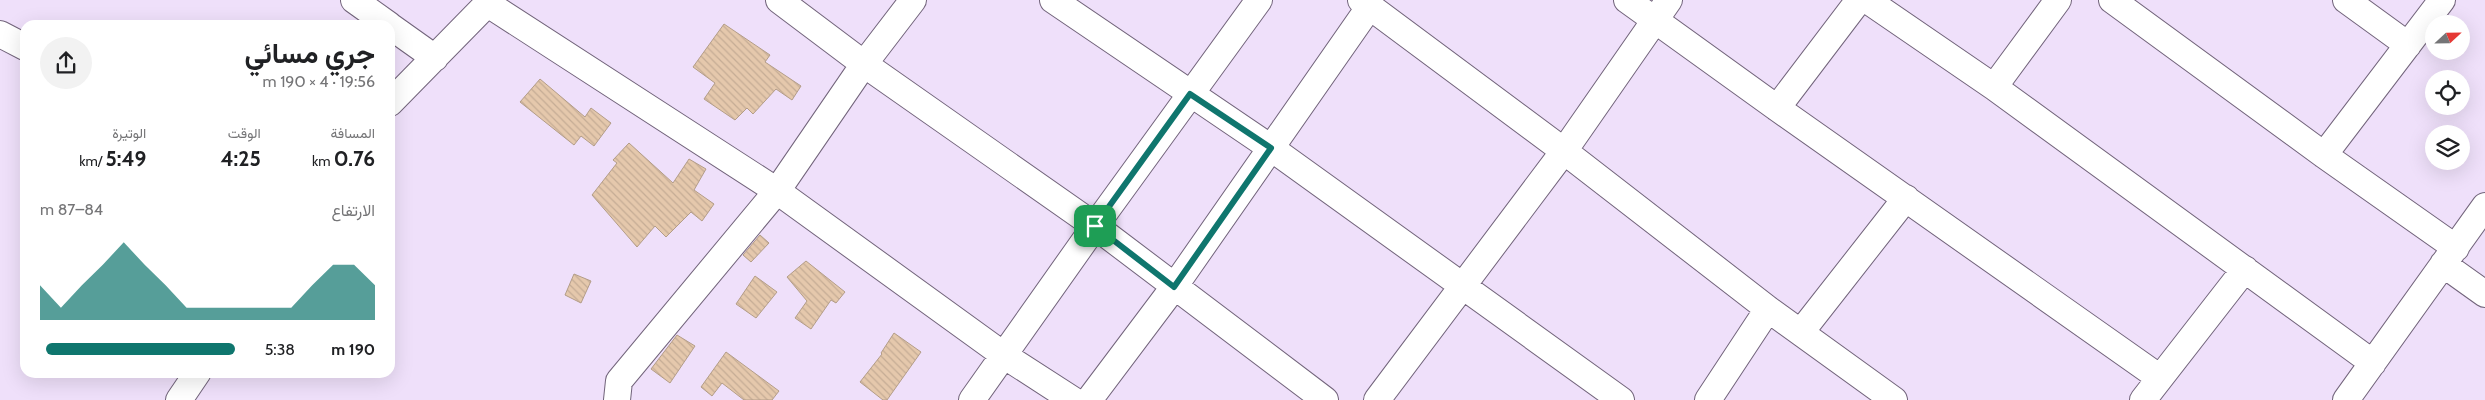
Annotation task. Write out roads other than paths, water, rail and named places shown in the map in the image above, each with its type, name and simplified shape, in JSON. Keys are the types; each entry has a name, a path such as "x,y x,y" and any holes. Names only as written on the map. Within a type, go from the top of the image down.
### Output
{"street":[{"path":"354,0 383,20"},
{"path":"779,0 864,64 1095,226 1325,400"},
{"path":"617,400 619,381 777,191 864,64 913,0"},
{"path":"1053,0 1271,148 1621,400"},
{"path":"972,400 1259,0"},
{"path":"1627,0 1662,10 1777,108 2160,378"},
{"path":"1777,108 1858,0"},
{"path":"1867,0 1994,87 2373,363"},
{"path":"1994,87 2058,0"},
{"path":"2112,0 2324,155 2450,256 2485,294"},
{"path":"2346,0 2408,45"},
{"path":"2324,155 2442,0"},
{"path":"395,98 490,2 777,191 1005,356 1073,400"},
{"path":"1089,400 1174,287 1271,148 1379,6 1768,309 1894,400"},
{"path":"1377,400 1564,151 1662,10"},
{"path":"395,29 435,58"},
{"path":"0,34 20,44"},
{"path":"1801,332 1906,198"},
{"path":"2356,397 2373,363 2485,206"},
{"path":"2143,400 2245,270"},
{"path":"1708,400 1768,309"},
{"path":"179,400 194,378"}]}
